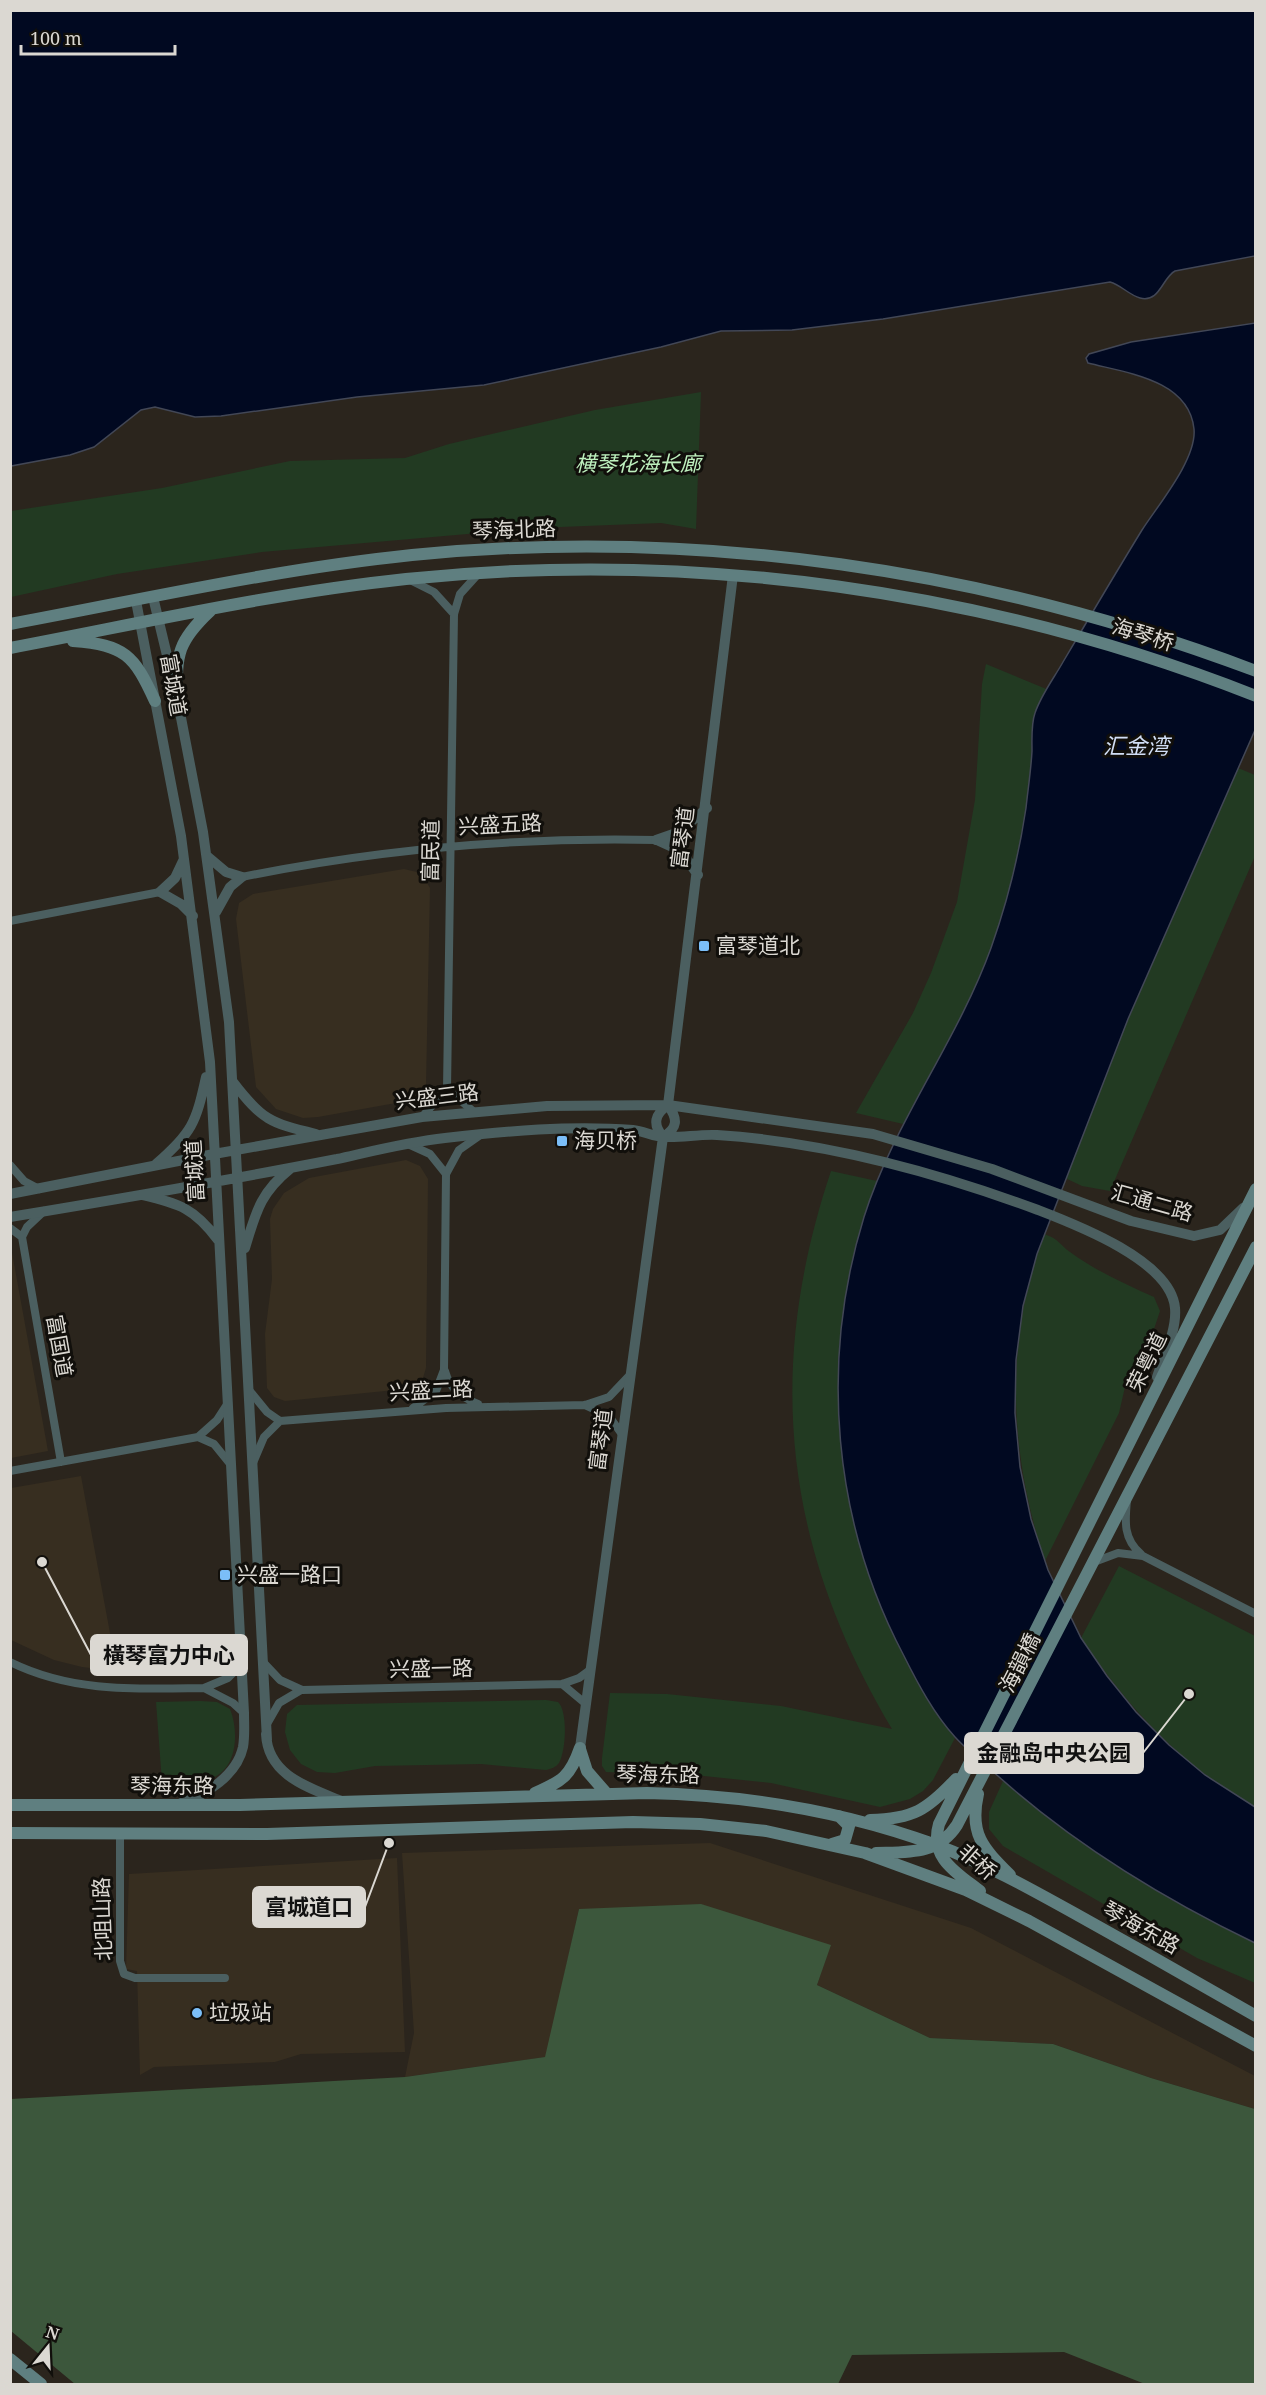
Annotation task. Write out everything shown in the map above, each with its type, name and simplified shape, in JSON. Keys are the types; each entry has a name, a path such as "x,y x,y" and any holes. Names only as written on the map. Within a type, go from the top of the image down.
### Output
{"main road":[{"name":"琴海北路","path":"10,624 309,569 400,557 504,549 596,547 735,552 920,576 1021,597"},
{"name":"琴海北路","path":"10,648 324,590 479,573 596,570 733,575 886,594 1016,620"},
{"name":"海琴桥","path":"1021,597 1119,623 1256,671"},
{"path":"177,697 176,663 180,648 187,633 211,610"},
{"name":"海琴桥","path":"1016,620 1150,658 1256,696"},
{"path":"57,639 102,643 125,653 141,671 155,701"},
{"name":"荣粤道","path":"1076,1553 1137,1431 1153,1391 1256,1189"},
{"path":"1094,1562 1256,1247"},
{"name":"海韻橋","path":"963,1772 1076,1553"},
{"name":"海韻橋","path":"981,1781 1094,1562"},
{"path":"580,1748 587,1771 607,1794"},
{"path":"530,1795 566,1776 573,1767 580,1748"},
{"path":"857,1821 894,1819 916,1813 932,1803 963,1772"},
{"name":"非桥","path":"963,1772 939,1824 936,1845 941,1858 950,1868 998,1905"},
{"path":"981,1781 975,1813 979,1838 990,1855 1018,1882"},
{"name":"非桥","path":"865,1853 917,1852 936,1845 953,1831 981,1781"},
{"name":"琴海东路","path":"10,1805 344,1802 607,1794 729,1797 838,1816 936,1845 1018,1882 1256,2016"},
{"path":"831,1844 838,1844 849,1833 845,1819 838,1816"},
{"path":"10,1833 267,1834 666,1822 766,1831 865,1853 933,1876 998,1905 1256,2046"},
{"path":"10,2359 41,2385"}],"street":[{"path":"454,614 460,594 479,573"},
{"name":"富琴道","path":"668,1105 733,575"},
{"path":"408,579 434,592 454,614"},
{"name":"富城道","path":"153,597 177,697 207,855 229,1022 267,1740 279,1768 291,1778 344,1802"},
{"name":"富城道","path":"136,601 184,859 210,1062 244,1713 243,1745 233,1766 204,1794 178,1804"},
{"name":"富民道","path":"447,1089 454,614"},
{"path":"656,840 680,832 706,808"},
{"name":"兴盛五路","path":"242,877 334,860 449,846 552,840 656,840"},
{"path":"656,840 681,851 698,875"},
{"path":"207,855 226,872 242,877 226,893 215,912"},
{"path":"10,921 160,892 175,878 184,859"},
{"path":"160,892 181,904 193,916"},
{"path":"154,1166 185,1138 195,1121 210,1062"},
{"path":"232,1082 253,1108 265,1118 279,1125 322,1135"},
{"path":"422,1117 447,1089 472,1111"},
{"path":"668,1105 676,1118 675,1125 671,1132 663,1137 656,1126 656,1118 659,1111 668,1105"},
{"name":"兴盛三路","path":"10,1194 214,1154 422,1117 547,1106 668,1105 873,1134 982,1166 1070,1196"},
{"name":"兴盛三路","path":"10,1217 294,1166 406,1143 482,1134 597,1130 636,1131 663,1137 714,1135 742,1138 867,1158 985,1191 1062,1219 1122,1249 1165,1280 1172,1293 1175,1317 1153,1391"},
{"path":"482,1134 459,1150 446,1174 444,1370 447,1379 458,1394 483,1406"},
{"name":"富琴道","path":"580,1748 628,1377 663,1137"},
{"path":"406,1143 430,1154 446,1174"},
{"path":"10,1165 24,1181 40,1189"},
{"path":"242,1259 261,1200 272,1184 294,1166"},
{"path":"139,1194 175,1203 191,1210 218,1240"},
{"name":"汇通二路","path":"1070,1196 1131,1221 1194,1236 1220,1230 1249,1202"},
{"path":"10,1228 22,1237 27,1227 44,1211"},
{"name":"富国道","path":"22,1237 61,1462"},
{"path":"410,1410 436,1391 444,1370"},
{"name":"兴盛二路","path":"280,1421 483,1406 585,1405 609,1396 628,1377"},
{"path":"249,1390 267,1412 280,1421 264,1437 253,1463"},
{"path":"10,1471 198,1437 217,1420 229,1402"},
{"name":"兴盛二路","path":"585,1405 609,1416 621,1433"},
{"path":"198,1437 214,1444 232,1466"},
{"path":"1128,1497 1125,1523 1128,1536 1143,1556 1256,1614"},
{"path":"1094,1562 1118,1553 1143,1556"},
{"path":"10,1662 42,1676 84,1686 204,1688 228,1678 241,1665"},
{"path":"263,1662 280,1680 302,1690"},
{"name":"兴盛一路","path":"302,1690 562,1684 579,1678 590,1670"},
{"path":"562,1684 586,1704"},
{"path":"204,1688 233,1703 244,1713"},
{"path":"266,1727 279,1704 302,1690"},
{"name":"北咀山路","path":"120,1833 120,1961 124,1974 135,1978 225,1978"}],"shaded area":[{"path":"404,869 421,873 430,888 426,1085 422,1092 407,1101 318,1117 303,1118 276,1109 256,1087 236,919 239,903 253,894"},
{"path":"406,1160 420,1166 428,1179 426,1368 422,1381 405,1389 285,1401 274,1397 267,1388 265,1334 272,1279 270,1219 273,1209 284,1193 309,1178"},
{"path":"11,1247 48,1451 10,1458"},
{"path":"81,1476 117,1671 82,1667 54,1660 11,1640 11,1488"},
{"path":"710,1843 971,1928 1255,2076 1255,2109 1151,2078 1053,2044 930,2038 817,1985 830,1945 579,1909 546,2057 405,2077 414,2033 402,1853"},
{"path":"397,1858 405,2052 301,2054 275,2062 154,2067 140,2075 137,1971 126,1969 129,1874"}],"green space":[{"name":"横琴花海长廊","path":"701,392 696,529 661,523 535,528 262,552 117,574 11,597 11,511 162,488 290,461 405,458 449,444 595,410"},
{"path":"986,664 1255,775 1255,856 1110,1191 1082,1186 1021,1157 933,1131 856,1113 913,1013 931,973 957,902 975,800 982,684"},
{"path":"831,1171 877,1181 855,1254 843,1327 839,1399 844,1470 859,1539 882,1607 914,1674 955,1738 933,1780 923,1791 910,1799 880,1807 771,1783 704,1776 606,1772 602,1766 602,1758 610,1693 667,1694 781,1706 892,1729 856,1661 827,1594 808,1526 796,1457 792,1388 797,1317 810,1245"},
{"path":"1044,1234 1100,1271 1154,1297 1160,1311 1151,1338 1128,1374 1119,1413 1045,1561 1024,1479 1018,1438 1016,1397 1017,1356 1022,1315 1031,1274"},
{"path":"1119,1566 1255,1636 1255,1807 1203,1773 1158,1733 1117,1687 1081,1638"},
{"path":"546,1700 558,1702 565,1722 565,1731 559,1763 546,1770 481,1764 375,1766 335,1773 317,1772 301,1764 290,1750 285,1732 287,1714 297,1705"},
{"path":"156,1702 217,1702 230,1709 235,1728 231,1759 219,1774 210,1779 192,1782 162,1782"},
{"path":"1003,1781 1062,1828 1124,1870 1188,1908 1255,1943 1255,1983 1197,1958 1003,1846 989,1829 989,1812"},
{"path":"701,1904 831,1945 817,1985 930,2038 1053,2044 1151,2078 1255,2109 1255,2384 1145,2384 1064,2352 852,2355 838,2384 75,2384 11,2331 11,2099 405,2077 545,2057 579,1909"}],"water":[{"path":"11,10 1255,11 1255,256 1175,271 1156,294 1147,299 1136,297 1110,282 883,319 792,330 721,331 661,347 484,385 357,397 221,416 195,417 155,407 141,410 94,447 70,455 11,466"},
{"name":"汇金湾","path":"1255,323 1255,730 1128,1019 1037,1254 1023,1306 1016,1360 1015,1413 1020,1467 1031,1519 1048,1570 1081,1638 1107,1676 1136,1712 1169,1745 1205,1775 1255,1807 1255,1943 1153,1889 1058,1825 965,1747 940,1719 904,1656 880,1605 861,1551 848,1497 840,1441 838,1385 841,1328 850,1272 864,1217 892,1148 977,983 1002,914 1016,861 1026,808 1035,713 1044,693 1122,563 1183,468 1193,441 1194,429 1190,413 1181,399 1169,389 1137,375 1088,363 1086,358 1089,354 1131,342"}],"place":[{"name":"富琴道北","path":"704,946"},
{"name":"海贝桥","path":"562,1141"},
{"name":"橫琴富力中心","path":"42,1562"},
{"name":"兴盛一路口","path":"225,1575"},
{"name":"金融岛中央公园","path":"1189,1694"},
{"name":"富城道口","path":"389,1843"},
{"name":"垃圾站","path":"197,2013"}]}
